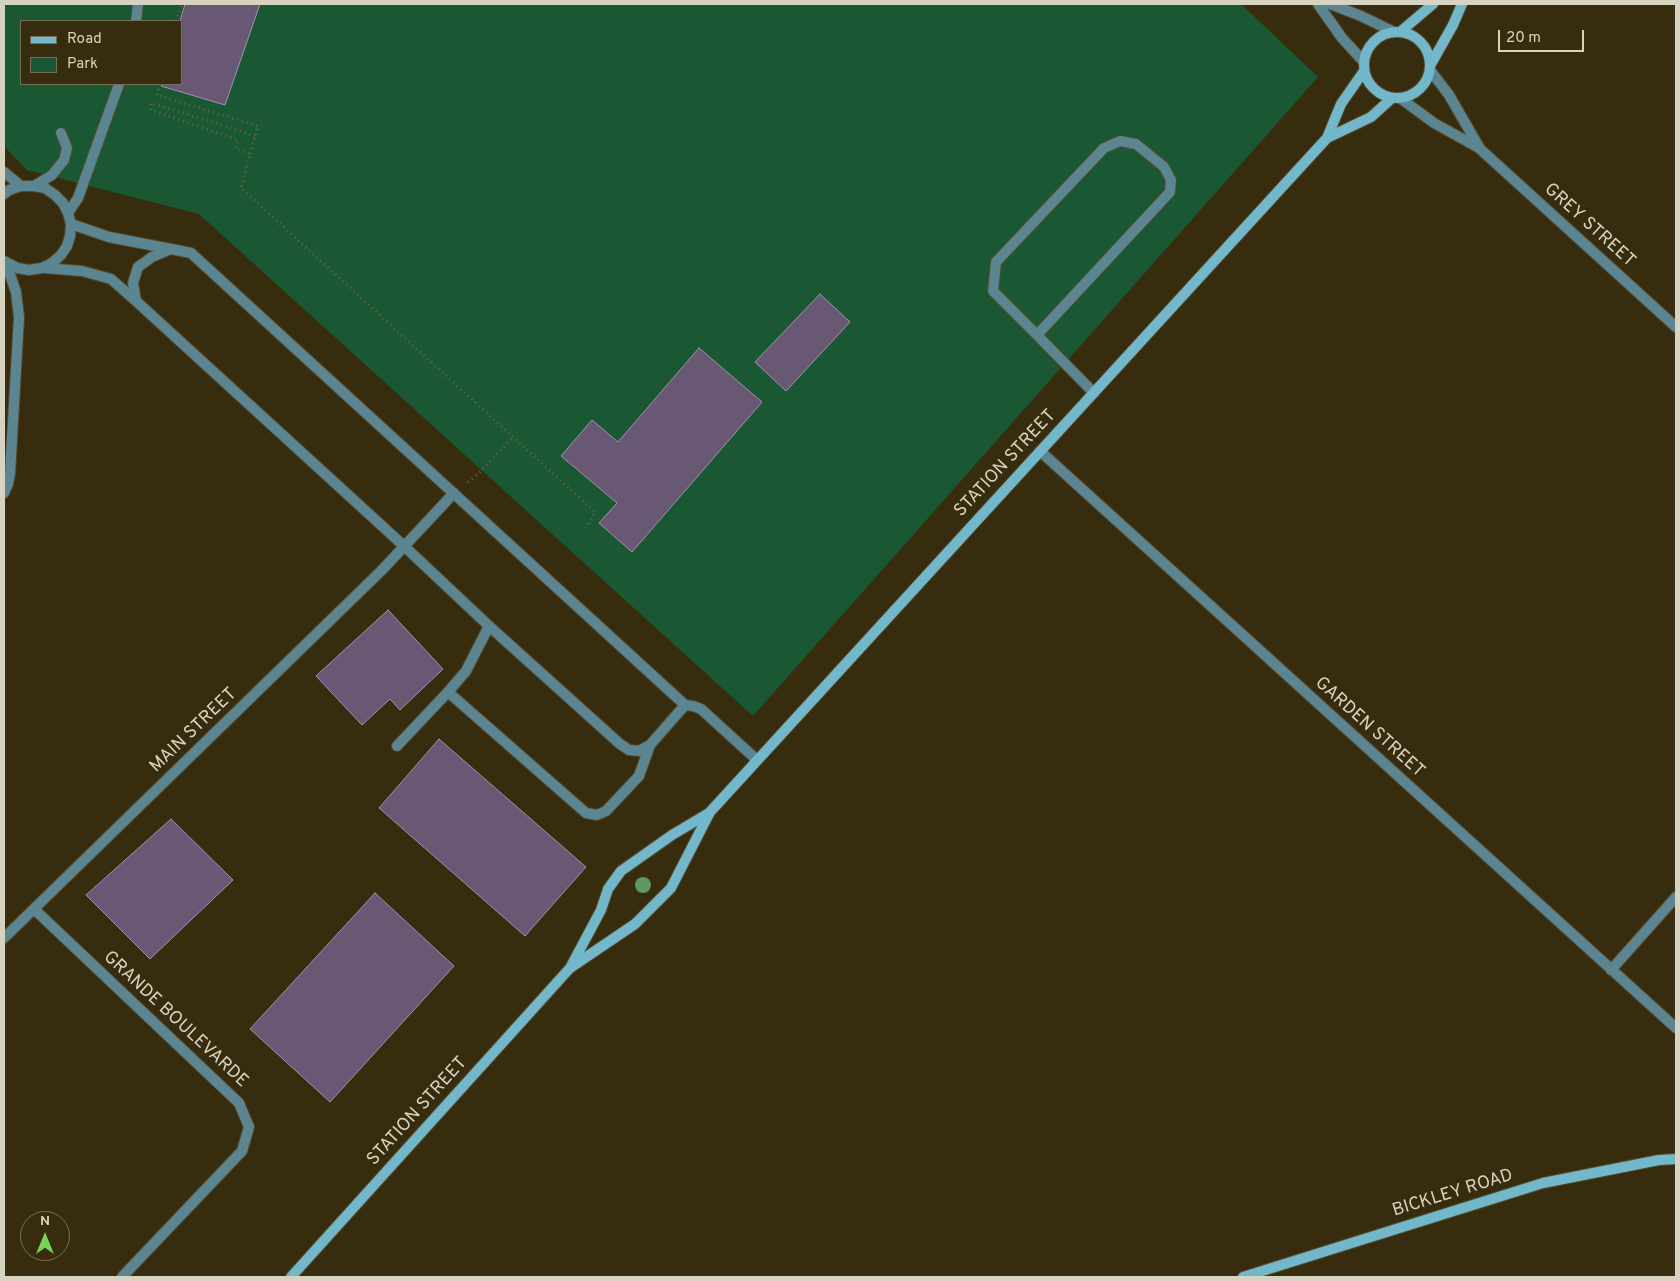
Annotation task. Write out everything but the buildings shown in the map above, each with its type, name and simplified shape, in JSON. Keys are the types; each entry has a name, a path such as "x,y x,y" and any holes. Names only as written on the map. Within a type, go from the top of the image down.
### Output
{"street":[{"path":"136,20 138,4"},
{"path":"1318,4 1364,66 1368,81 1374,89 1382,95 1396,98 1407,97 1420,90 1425,84 1431,67 1462,4"},
{"path":"1330,4 1418,39 1429,54 1431,67"},
{"path":"1364,66 1370,45 1377,38 1385,34 1397,32 1433,4"},
{"name":"STATION STREET","path":"291,1277 570,968 634,924 671,888 710,812 1326,138 1341,104 1364,66"},
{"name":"GREY STREET","path":"1431,67 1479,148"},
{"path":"68,213 78,198 119,85"},
{"name":"STATION STREET","path":"1326,138 1370,117 1396,98"},
{"name":"GREY STREET","path":"1396,98 1434,123 1479,148 1676,328"},
{"path":"34,186 52,176 64,160 67,148 61,133"},
{"path":"1036,335 1170,192 1171,180 1164,167 1136,144 1120,141 1104,148 996,262 993,291 1036,335 1094,392"},
{"path":"4,172 21,186"},
{"path":"4,194 21,186 34,186 45,188 63,203 71,224 67,246 52,263 42,268"},
{"path":"71,224 109,237 190,253 685,705 700,709 757,760"},
{"path":"136,301 133,283 138,267 152,257 171,249"},
{"path":"5,262 17,268 29,270 42,268 82,271 111,279 489,626 629,750 639,751 650,745 685,705"},
{"path":"4,492 10,474 19,318 16,292 5,262"},
{"name":"GARDEN STREET","path":"1040,451 1676,1028"},
{"name":"MAIN STREET","path":"4,938 375,577 454,493"},
{"path":"397,746 466,671 489,626"},
{"path":"448,692 586,813 597,815 606,811 639,776 650,745"},
{"name":"STATION STREET","path":"570,968 601,910 608,889 621,871 672,835 710,812"},
{"path":"1611,970 1676,897"},
{"name":"GRANDE BOULEVARDE","path":"34,909 239,1102 249,1127 242,1151 122,1277"},
{"name":"BICKLEY ROAD","path":"1243,1277 1543,1183 1658,1160 1676,1159"}],"path":[{"path":"176,20 182,4"},
{"path":"160,85 157,95 258,126 241,188 595,512 586,528"},
{"path":"250,154 236,149 238,140 151,110 152,103 255,136"},
{"path":"454,493 478,474 514,436"}],"green space":[{"path":"4,4 1241,4 1318,77 753,716 199,214 27,170 4,146"}]}
